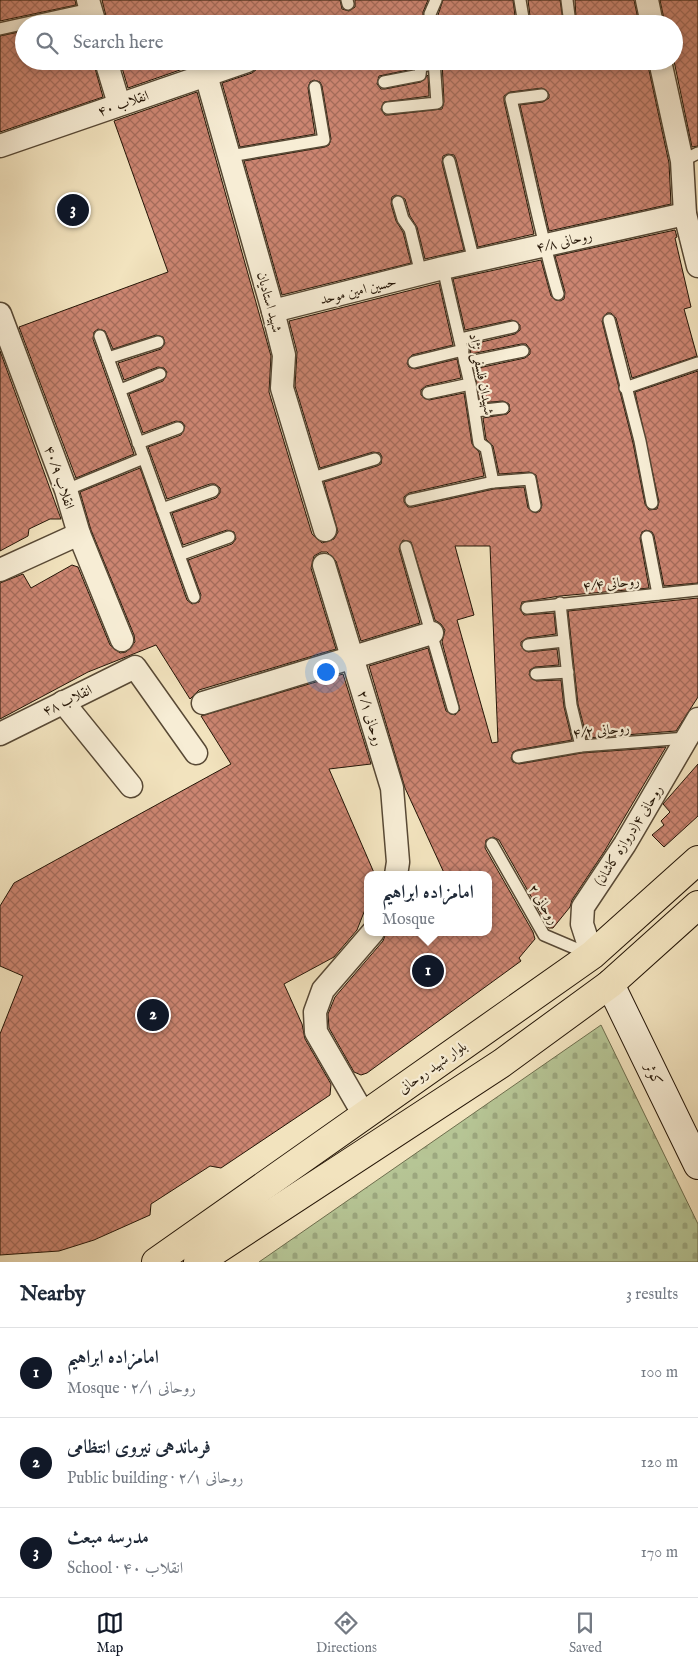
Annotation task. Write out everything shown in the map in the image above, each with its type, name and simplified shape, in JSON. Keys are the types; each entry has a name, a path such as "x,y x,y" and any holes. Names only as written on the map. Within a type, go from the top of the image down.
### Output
{"main road":[{"name":"بلوار شهید روحانی","path":"157,1260 592,956 698,860"},
{"path":"198,1262 502,1063 610,984 698,904"},
{"path":"592,956 610,984"}],"street":[{"path":"647,0 650,15"},
{"path":"109,70 119,104"},
{"name":"انقلاب ۴۰","path":"0,146 219,70"},
{"path":"663,70 690,157 685,214 698,266"},
{"name":"شهید استادیان","path":"206,74 284,355 282,388 325,530"},
{"name":"روحانی ۴/۸","path":"443,268 685,214"},
{"name":"حسین امین موحد","path":"273,311 443,268"},
{"name":"انقلاب ۴۰/۹","path":"0,314 66,490 79,534 122,640"},
{"path":"0,570 79,534"},
{"name":"روحانی ۲/۱","path":"324,565 392,788 398,862 397,871"},
{"path":"203,703 432,632"},
{"name":"انقلاب ۴۸","path":"0,734 135,666 196,753"},
{"path":"63,702 131,786"},
{"name":"روحانی ۴(دروازه کاشان)","path":"592,956 582,924 583,907 625,844 693,728"},
{"path":"364,1114 316,1032 315,1012 323,990 370,936"},
{"name":"کوثر","path":"610,984 696,1156"}],"lane":[{"path":"430,15 436,0"},
{"path":"520,0 522,15"},
{"path":"567,0 569,15"},
{"path":"71,15 91,11"},
{"path":"0,29 15,26"},
{"path":"384,82 420,75 421,70"},
{"path":"388,108 437,103 435,70"},
{"path":"230,156 324,140 314,87"},
{"path":"542,95 511,99 544,245 558,294"},
{"path":"449,162 474,261"},
{"path":"398,202 403,219 410,229 421,274"},
{"name":"شهیدان فلسفی نژاد","path":"443,268 470,384 479,442 486,448 494,482"},
{"path":"609,320 640,441 652,503"},
{"path":"414,362 513,327"},
{"path":"100,336 194,597"},
{"path":"108,358 158,342"},
{"path":"465,363 523,351"},
{"path":"625,388 698,363"},
{"path":"120,390 160,374"},
{"path":"428,393 470,384"},
{"path":"475,411 502,408"},
{"path":"138,442 178,428"},
{"path":"66,490 144,458"},
{"path":"310,479 375,459"},
{"path":"411,500 494,482 530,479 536,506"},
{"path":"162,509 213,491"},
{"path":"179,555 229,537"},
{"path":"647,537 658,594"},
{"path":"406,547 453,708"},
{"name":"روحانی ۴/۴","path":"527,608 560,603 698,590"},
{"path":"560,603 571,705 581,746"},
{"path":"528,645 564,642"},
{"path":"536,674 568,672"},
{"name":"روحانی ۴/۲","path":"518,757 693,728"},
{"name":"روحانی ۲","path":"492,844 544,935 592,956"}],"green space":[{"path":"601,1025 698,1224 698,1262 259,1262"}],"building":[{"path":"0,0 75,0 76,5 28,15 15,15 15,18 0,21"},
{"path":"102,0 340,0 342,9 349,11 355,7 355,0 428,0 423,15 106,15"},
{"path":"443,0 513,0 515,15 438,15"},
{"path":"528,0 560,0 562,15 530,15"},
{"path":"575,0 634,0 637,15 576,15"},
{"path":"660,0 698,0 698,146 692,147 676,70 683,70 683,15 663,15"},
{"path":"15,33 15,70 96,70 103,97 0,132 0,36"},
{"path":"123,70 180,70 128,88"},
{"path":"256,70 408,70 379,76 377,84 381,89 421,82 428,75 429,96 384,102 381,109 385,115 389,115 442,109 444,102 442,70 649,70 669,163 671,204 549,231 520,105 543,102 549,98 549,94 542,88 510,92 504,96 504,101 534,234 478,247 456,159 454,155 448,154 443,156 442,163 464,250 425,259 417,227 410,216 405,199 396,195 392,197 391,204 396,221 403,232 411,263 282,295 244,161 325,147 329,145 331,139 322,86 320,82 314,80 310,82 308,88 315,134 240,147 222,83"},
{"path":"197,92 271,356 269,392 312,534 322,543 334,539 338,532 324,482 377,466 381,464 382,457 380,453 373,452 320,468 295,386 297,352 289,321 439,283 453,345 412,355 407,363 409,367 415,369 457,359 461,378 426,386 421,390 421,395 429,400 464,393 472,444 479,452 484,476 409,493 404,497 404,502 408,507 413,507 494,489 524,487 528,508 536,513 540,511 542,505 536,475 529,472 499,474 493,446 486,439 483,418 507,414 510,411 509,404 503,401 480,403 474,369 525,358 530,354 530,349 526,344 521,344 471,354 469,345 515,334 520,330 520,325 512,320 465,330 453,279 541,260 551,296 560,301 564,299 565,292 555,256 675,230 677,237 675,238 691,307 684,309 697,356 632,378 616,318 611,313 607,313 602,321 633,443 645,504 649,510 657,509 659,502 635,392 698,371 698,583 664,586 654,536 652,532 646,530 642,532 640,538 649,588 560,596 522,602 520,609 524,615 554,613 556,634 527,638 521,642 521,646 528,652 557,649 559,665 535,667 530,670 529,675 536,681 561,680 564,707 572,740 517,750 513,752 511,758 513,762 519,764 582,753 666,747 604,852 572,900 570,907 553,928 549,928 499,840 493,837 486,840 485,848 533,932 535,939 519,958 521,961 367,1073 361,1075 354,1072 329,1028 328,1014 335,997 383,941 385,936 492,936 492,871 443,871 405,788 369,666 428,648 446,711 455,715 460,710 442,642 445,630 435,620 411,542 403,540 399,549 420,623 361,641 336,561 327,552 321,552 314,556 311,568 336,649 199,690 190,699 156,645 88,672 0,719 0,583 23,574 31,588 72,565 78,567 110,645 120,653 126,652 135,642 134,635 91,530 80,492 140,468 187,600 192,604 199,602 201,595 188,560 232,544 236,539 234,532 227,530 183,545 172,513 216,498 220,493 220,488 215,484 210,484 167,499 148,447 181,435 185,426 182,422 176,421 143,433 129,394 163,381 167,372 164,368 158,367 124,380 118,363 161,349 165,343 163,337 156,335 113,349 105,331 98,329 94,332 93,339 134,454 76,478 19,327 168,272 114,121","holes":["455,546 490,546 498,742 492,743 457,620 474,615"]},
{"path":"0,351 61,519 50,519 29,529 28,536 0,551"},
{"path":"698,598 698,697 676,731 587,738 578,704 568,611"},
{"path":"343,674 371,764 329,769 373,871 364,871 364,912 357,930 334,957 284,984 302,1024 305,1039 331,1084 330,1095 221,1168 210,1166 151,1204 150,1215 94,1240 59,1251 0,1255 0,1034 23,976 0,966 0,906 14,883 231,764 201,716"},
{"path":"698,764 698,816 664,847 652,835 664,825 661,821 670,812 663,804"}],"place":[{"name":"مدرسه مبعث","path":"73,210"},
{"name":"امامزاده ابراهیم","path":"428,971"},
{"name":"فرماندهی نیروی انتظامی","path":"153,1015"}]}
